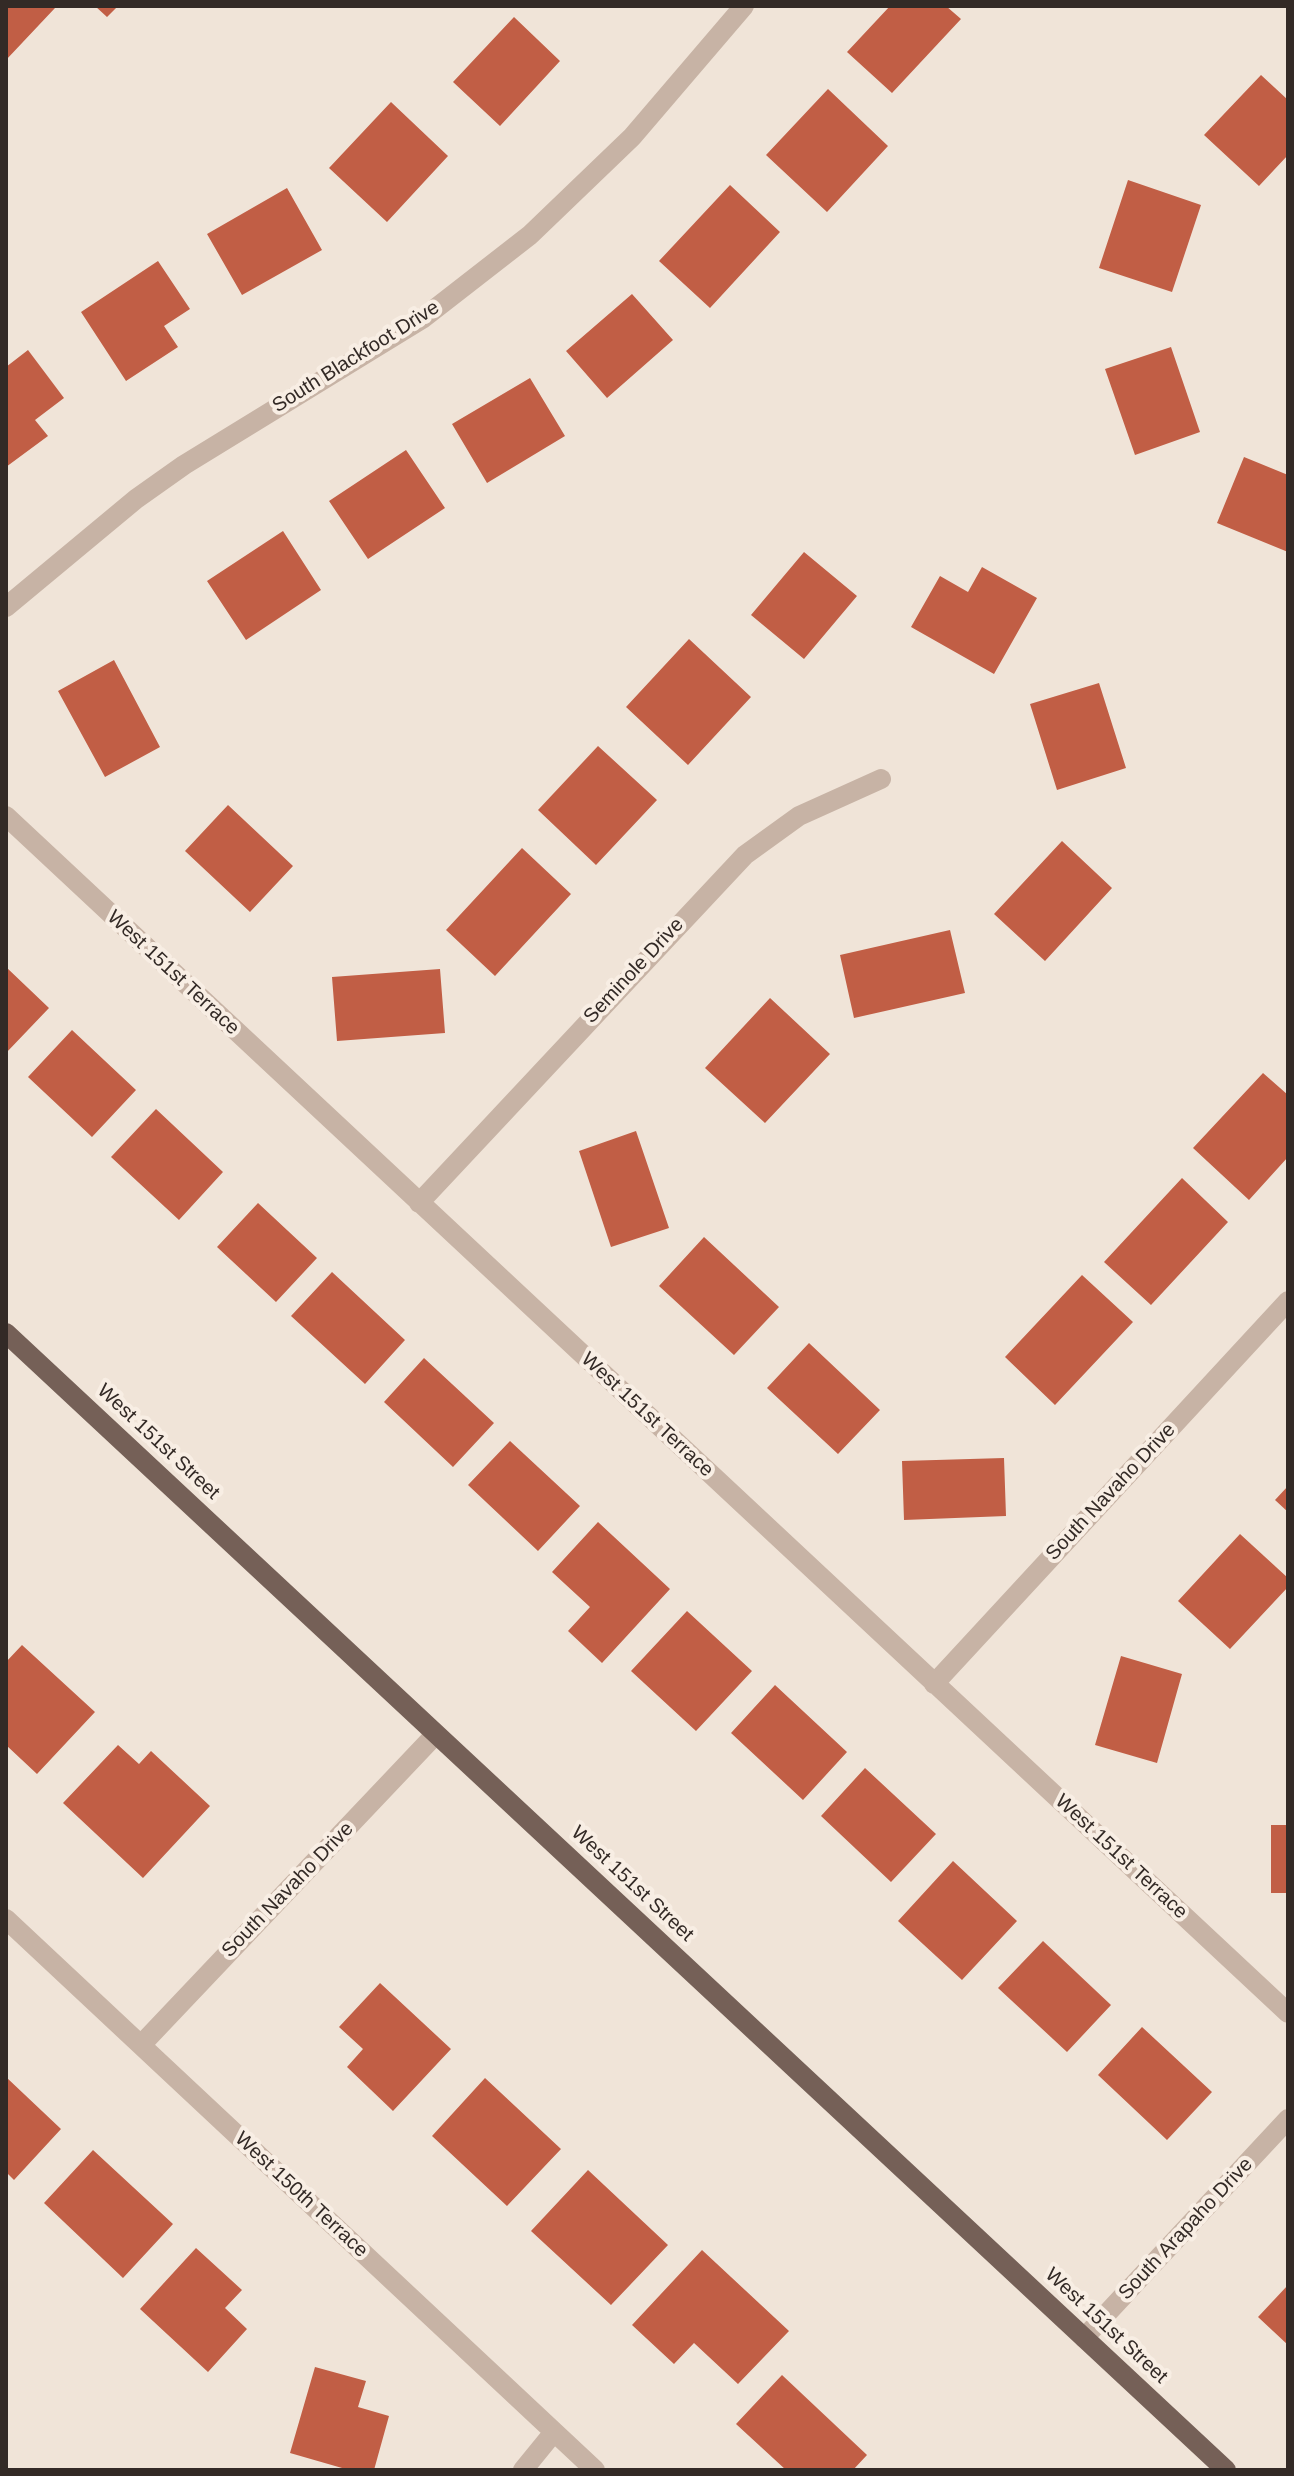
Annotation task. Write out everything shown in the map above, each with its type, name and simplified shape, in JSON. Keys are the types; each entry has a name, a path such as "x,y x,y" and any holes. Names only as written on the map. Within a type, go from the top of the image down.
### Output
{"main road":[{"name":"West 151st Street","path":"6,1333 1226,2470"}],"street":[{"name":"South Blackfoot Drive","path":"6,607 148,490 422,319 530,235 632,137 744,6"},
{"name":"Seminole Drive","path":"419,1203 745,855 799,816 881,779"},
{"name":"West 151st Terrace","path":"6,816 1288,2013"},
{"name":"South Navaho Drive","path":"934,1684 1288,1301"},
{"name":"South Navaho Drive","path":"141,2045 435,1735"},
{"name":"West 150th Terrace","path":"6,1919 595,2470"},
{"name":"South Arapaho Drive","path":"1084,2338 1288,2119"},
{"path":"523,2470 554,2432"}],"building":[{"path":"6,6 55,8 6,60"},
{"path":"95,6 118,6 107,17"},
{"path":"890,6 946,6 961,19 892,93 847,52"},
{"path":"514,17 560,61 500,126 453,82"},
{"path":"1261,75 1288,100 1288,155 1259,186 1204,135"},
{"path":"828,89 888,146 827,212 766,155"},
{"path":"391,102 448,156 387,222 329,168"},
{"path":"1128,180 1201,205 1172,292 1099,268"},
{"path":"730,185 780,232 710,308 659,261"},
{"path":"287,188 322,250 242,295 207,234"},
{"path":"158,261 190,309 164,326 178,347 126,381 81,312"},
{"path":"632,294 673,340 607,398 566,351"},
{"path":"1171,347 1200,432 1135,455 1105,369"},
{"path":"28,350 64,398 35,420 48,436 6,467 6,367"},
{"path":"530,378 565,436 487,483 452,424"},
{"path":"406,450 445,508 368,559 329,501"},
{"path":"1244,457 1288,475 1288,552 1217,523"},
{"path":"283,531 321,590 246,640 207,581"},
{"path":"804,552 857,596 804,659 751,615"},
{"path":"982,567 1037,598 994,674 911,627 940,576 968,592"},
{"path":"689,639 751,697 688,765 626,707"},
{"path":"114,660 160,747 105,777 58,691"},
{"path":"1099,683 1126,768 1057,790 1030,704"},
{"path":"598,746 657,800 596,865 538,810"},
{"path":"228,805 293,866 250,912 185,851"},
{"path":"1062,841 1112,888 1045,961 994,914"},
{"path":"522,848 571,894 495,976 446,930"},
{"path":"950,930 965,993 854,1018 840,955"},
{"path":"6,967 49,1008 6,1053"},
{"path":"440,969 445,1033 337,1041 332,977"},
{"path":"770,998 830,1054 765,1123 705,1068"},
{"path":"72,1030 136,1090 92,1137 28,1077"},
{"path":"1263,1073 1288,1095 1288,1157 1249,1200 1193,1148"},
{"path":"156,1109 223,1172 179,1220 111,1157"},
{"path":"636,1131 669,1228 611,1247 579,1151"},
{"path":"1182,1178 1228,1222 1151,1305 1104,1262"},
{"path":"258,1203 317,1258 276,1302 217,1247"},
{"path":"704,1237 779,1307 734,1355 659,1286"},
{"path":"332,1272 405,1340 365,1384 291,1316"},
{"path":"1082,1275 1133,1322 1055,1405 1005,1357"},
{"path":"809,1343 880,1410 838,1454 767,1388"},
{"path":"424,1358 494,1423 453,1467 384,1402"},
{"path":"510,1441 580,1506 538,1551 468,1485"},
{"path":"1004,1458 1006,1516 904,1520 902,1461"},
{"path":"1288,1486 1288,1512 1275,1500"},
{"path":"598,1522 670,1589 602,1663 568,1631 590,1607 552,1572"},
{"path":"1240,1534 1288,1578 1288,1587 1230,1649 1178,1601"},
{"path":"687,1611 752,1671 696,1731 631,1671"},
{"path":"22,1645 95,1712 37,1774 6,1745 6,1662"},
{"path":"1121,1656 1182,1674 1157,1763 1095,1745"},
{"path":"775,1685 847,1752 803,1800 731,1733"},
{"path":"118,1745 139,1764 151,1751 210,1806 143,1878 63,1803"},
{"path":"865,1768 936,1834 891,1882 821,1816"},
{"path":"1271,1825 1288,1825 1288,1893 1271,1893"},
{"path":"953,1861 1017,1921 962,1980 898,1921"},
{"path":"1043,1941 1111,2005 1067,2052 998,1988"},
{"path":"380,1983 451,2049 393,2111 347,2067 363,2049 339,2027"},
{"path":"1142,2027 1212,2092 1167,2140 1098,2075"},
{"path":"6,2077 61,2129 14,2180 6,2172"},
{"path":"485,2078 561,2149 507,2206 432,2136"},
{"path":"93,2150 173,2224 123,2278 44,2203"},
{"path":"588,2170 668,2245 611,2305 531,2231"},
{"path":"196,2248 242,2290 225,2308 247,2329 208,2372 140,2309"},
{"path":"702,2250 789,2331 738,2384 694,2343 674,2364 632,2325"},
{"path":"1288,2285 1288,2345 1258,2317"},
{"path":"315,2367 366,2381 358,2407 389,2416 374,2470 349,2470 290,2453"},
{"path":"782,2375 867,2455 853,2470 786,2470 736,2424"}]}
